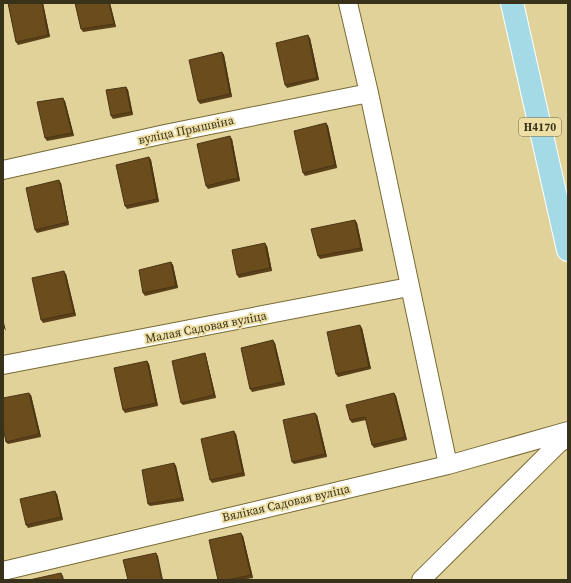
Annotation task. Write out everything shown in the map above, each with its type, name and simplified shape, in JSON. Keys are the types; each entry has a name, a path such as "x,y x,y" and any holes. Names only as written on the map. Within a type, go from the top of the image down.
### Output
{"main road":[{"name":"Н4170","path":"512,3 568,250"}],"street":[{"path":"348,3 369,93 448,465"},
{"name":"вуліца Прышвіна","path":"3,170 165,134 369,93"},
{"name":"Малая Садовая вуліца","path":"3,365 409,287"},
{"name":"Вялікая Садовая вуліца","path":"3,571 448,465 568,431"},
{"path":"421,580 558,444 568,437"}],"building":[{"path":"8,3 42,3 48,35 16,42"},
{"path":"75,3 109,3 114,24 81,29"},
{"path":"308,35 317,78 285,85 276,43"},
{"path":"222,52 230,94 198,101 189,60"},
{"path":"126,87 131,112 111,116 106,90"},
{"path":"63,98 72,133 45,138 37,102"},
{"path":"326,123 335,165 303,173 294,131"},
{"path":"230,136 238,178 206,186 197,144"},
{"path":"149,157 157,199 125,206 116,165"},
{"path":"59,180 68,222 35,230 26,188"},
{"path":"355,220 361,248 318,256 311,229"},
{"path":"265,243 270,268 237,275 232,250"},
{"path":"171,262 176,286 143,293 139,270"},
{"path":"64,271 74,313 41,320 32,278"},
{"path":"360,325 369,367 336,374 327,332"},
{"path":"273,340 283,382 250,389 241,348"},
{"path":"205,353 214,395 181,403 172,361"},
{"path":"147,361 156,403 123,410 114,368"},
{"path":"29,393 39,434 6,442 3,428 3,398"},
{"path":"394,393 405,437 372,445 365,417 350,420 346,405"},
{"path":"315,413 325,454 292,462 283,420"},
{"path":"234,431 243,473 210,480 201,439"},
{"path":"174,463 182,498 148,504 142,470"},
{"path":"55,491 61,517 26,525 20,499"},
{"path":"241,533 251,575 227,580 218,580 209,540"},
{"path":"156,553 162,580 128,580 123,560"},
{"path":"61,573 63,580 29,580"}]}
